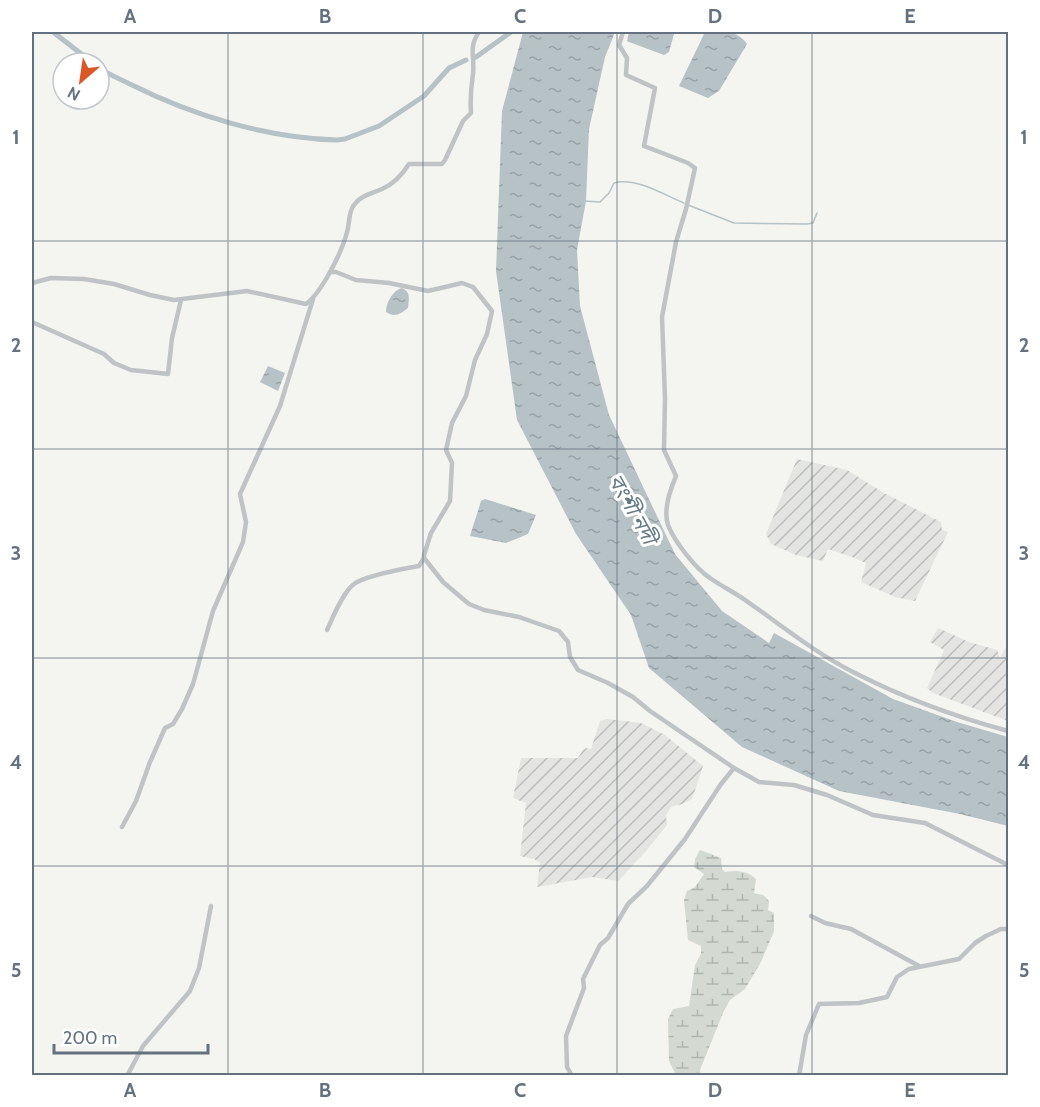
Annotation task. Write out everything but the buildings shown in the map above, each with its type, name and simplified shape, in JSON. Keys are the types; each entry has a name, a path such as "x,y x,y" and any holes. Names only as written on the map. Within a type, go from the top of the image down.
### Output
{"street":[{"path":"122,827 136,801 165,728 173,724 193,684 213,611 243,542 246,522 240,494 280,406 313,299 330,272 347,232 354,205 367,193 378,191 392,184 409,164 442,164 445,160 463,121 471,113 473,66 471,49 478,32"},
{"path":"622,32 619,45 627,58 626,75 655,88 644,146 688,163 694,168 676,242 662,317 664,450 676,476 670,490 668,507 667,522 672,535 709,578 737,595 802,642 854,673 932,707 1008,731"},
{"path":"327,630 348,591 354,585 387,572 419,566 424,558 431,533 450,501 452,463 446,450 452,423 466,396 471,372 487,334 492,311 473,287 462,283 428,291 356,279 330,272"},
{"path":"32,284 51,278 84,279 114,284 161,298 181,300 247,291 306,304 313,299"},
{"path":"32,322 104,354 114,363 131,370 168,374 172,338 181,300"},
{"path":"424,558 443,582 469,604 484,610 530,620 559,631 568,642 570,657 578,670 608,683 633,698 734,768 759,782 783,783 827,795 873,815 925,824 1008,865"},
{"path":"572,1076 567,1067 566,1036 584,988 583,979 600,945 608,938 628,904 647,886 685,839 734,768"},
{"path":"127,1076 143,1046 190,991 199,968 211,906"},
{"path":"811,916 825,923 851,929 919,966"},
{"path":"799,1076 806,1035 819,1004 859,1003 887,997 897,977 909,969 959,959 975,943 986,936 1001,929 1008,929"}],"shaded area":[{"path":"797,459 847,470 884,493 941,522 942,530 948,532 915,601 895,597 861,582 866,563 852,557 828,549 823,561 796,555 771,544 766,534"},
{"path":"938,628 969,642 997,650 1000,658 1008,643 1008,721 933,693 927,688 944,650 930,642"},
{"path":"607,719 641,723 665,735 703,766 692,799 672,806 666,815 667,825 618,881 592,877 537,887 540,863 520,856 526,803 513,798 521,758 578,758 584,748 591,749 600,721"}],"green space":[{"path":"700,850 721,858 722,869 725,872 742,872 756,879 754,893 763,895 769,901 768,910 774,913 774,931 761,962 745,989 730,1000 723,1013 700,1070 701,1075 676,1075 669,1061 668,1019 673,1009 689,1006 695,965 701,954 701,946 688,940 684,900 687,891 695,887 704,874 694,867"}],"water":[{"name":"বংশী নদী","path":"523,32 615,32 605,57 589,129 586,201 577,250 580,306 609,415 675,554 722,611 769,643 774,633 893,699 1008,737 1008,826 960,814 839,791 742,747 649,668 631,615 576,534 517,420 496,271 502,111"},
{"path":"629,32 674,34 669,52 664,55 627,41"},
{"path":"705,32 733,33 747,44 719,91 708,98 679,86"},
{"path":"402,288 408,294 408,308 392,315 386,312 391,297"},
{"path":"268,366 285,373 278,391 260,382"},
{"path":"485,499 536,515 528,534 506,543 470,536 481,501"}],"waterway":[{"path":"53,32 78,51"},
{"path":"476,57 511,32"},
{"path":"111,75 180,106 232,123 284,135 337,140 379,126 424,96 449,68 466,60"},
{"path":"584,201 600,202 609,193 614,183 631,182 684,203"},
{"path":"688,205 734,223 807,224 813,223 817,213"}]}
